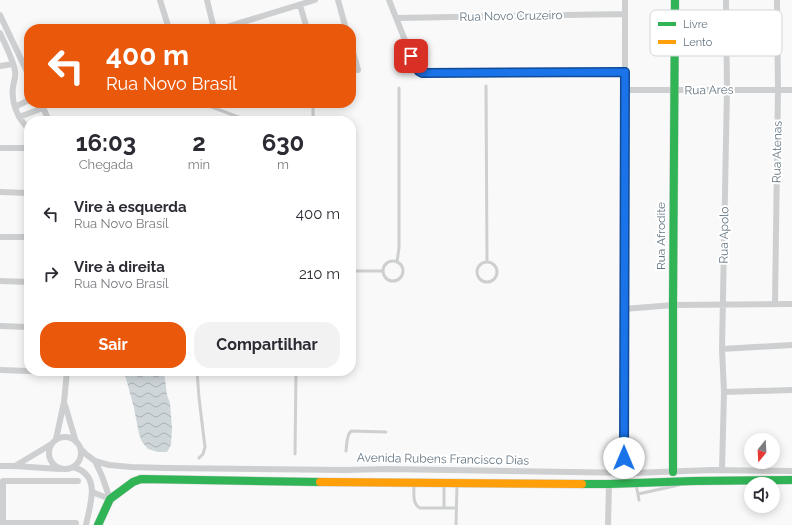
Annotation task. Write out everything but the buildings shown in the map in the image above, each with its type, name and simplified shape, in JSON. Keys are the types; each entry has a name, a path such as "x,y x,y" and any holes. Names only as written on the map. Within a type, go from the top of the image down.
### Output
{"street":[{"path":"160,0 167,24"},
{"path":"207,0 213,24"},
{"path":"237,24 315,0"},
{"path":"338,0 345,24"},
{"path":"389,0 416,68 422,73 625,72"},
{"path":"624,473 625,0"},
{"name":"Rua Apolo","path":"726,0 726,10"},
{"name":"Rua Atenas","path":"777,0 777,10"},
{"path":"300,5 306,24"},
{"name":"Rua Novo Cruzeiro","path":"397,18 625,14"},
{"path":"0,15 24,65"},
{"path":"0,33 14,67 15,74 13,101 19,117 24,123"},
{"name":"Rua Afrodite","path":"673,472 675,56"},
{"name":"Rua Apolo","path":"722,470 724,392 722,305 727,56"},
{"name":"Rua Atenas","path":"775,304 778,56"},
{"path":"356,63 358,70"},
{"path":"0,66 13,64"},
{"name":"Rua Ares","path":"626,90 792,90"},
{"path":"15,107 24,102"},
{"path":"19,117 36,108"},
{"path":"0,148 24,148"},
{"path":"0,192 24,193"},
{"path":"0,237 24,237"},
{"path":"0,281 24,282"},
{"path":"624,309 673,305 792,304"},
{"path":"0,326 24,327"},
{"path":"722,349 792,345"},
{"path":"0,370 24,371"},
{"path":"56,439 64,402 67,376"},
{"path":"724,392 792,390"},
{"path":"0,466 69,469 79,461 81,457 80,449 76,442 64,402"},
{"path":"15,466 50,445 56,439 65,437 73,439 76,442"},
{"path":"50,445 48,453 50,461 53,465 60,469"},
{"name":"Avenida Rubens Francisco Dias","path":"80,449 95,461 109,465 160,468 386,469 633,474 722,470 792,471"},
{"name":"Avenida Rubens Francisco Dias","path":"95,461 110,499"},
{"path":"73,467 83,471 91,483 92,492 86,525"},
{"name":"Avenida Rubens Francisco Dias","path":"98,525 110,499 133,482 142,479 609,484 792,480"},
{"path":"76,522 3,524 3,481 78,481"},
{"path":"608,525 609,484"},
{"path":"92,492 110,499"}],"lane":[{"path":"486,86 487,262"},
{"path":"397,262 399,248 400,88"},
{"path":"215,108 237,116"},
{"path":"391,261 397,262 402,266 404,272 403,275 399,280 392,282 389,281 385,277 383,271 385,265 391,261"},
{"path":"487,262 490,262 496,266 497,272 495,278 490,282 481,280 477,275 478,268 481,264 487,262"},
{"path":"356,271 383,271"},
{"path":"197,376 205,447 203,454 199,458"},
{"path":"295,454 296,376"},
{"path":"346,451 348,434 351,432 386,432"},
{"path":"638,494 693,481"},
{"path":"414,483 414,502 420,508 456,508"},
{"path":"444,483 444,508"},
{"path":"456,525 457,483"},
{"path":"636,484 639,500"}],"water":[{"path":"125,376 165,376 167,395 170,403 172,428 171,445 167,452 158,452 148,449 142,442"}],"traffic: fast":[{"path":"675,0 675,10"},
{"path":"673,472 675,56"},
{"path":"98,525 110,499 133,482 141,479 320,482"},
{"path":"582,484 792,480"}],"traffic: slow":[{"path":"320,482 582,484"}],"route":[{"path":"411,56 416,68 422,73 625,72 624,458"}]}
